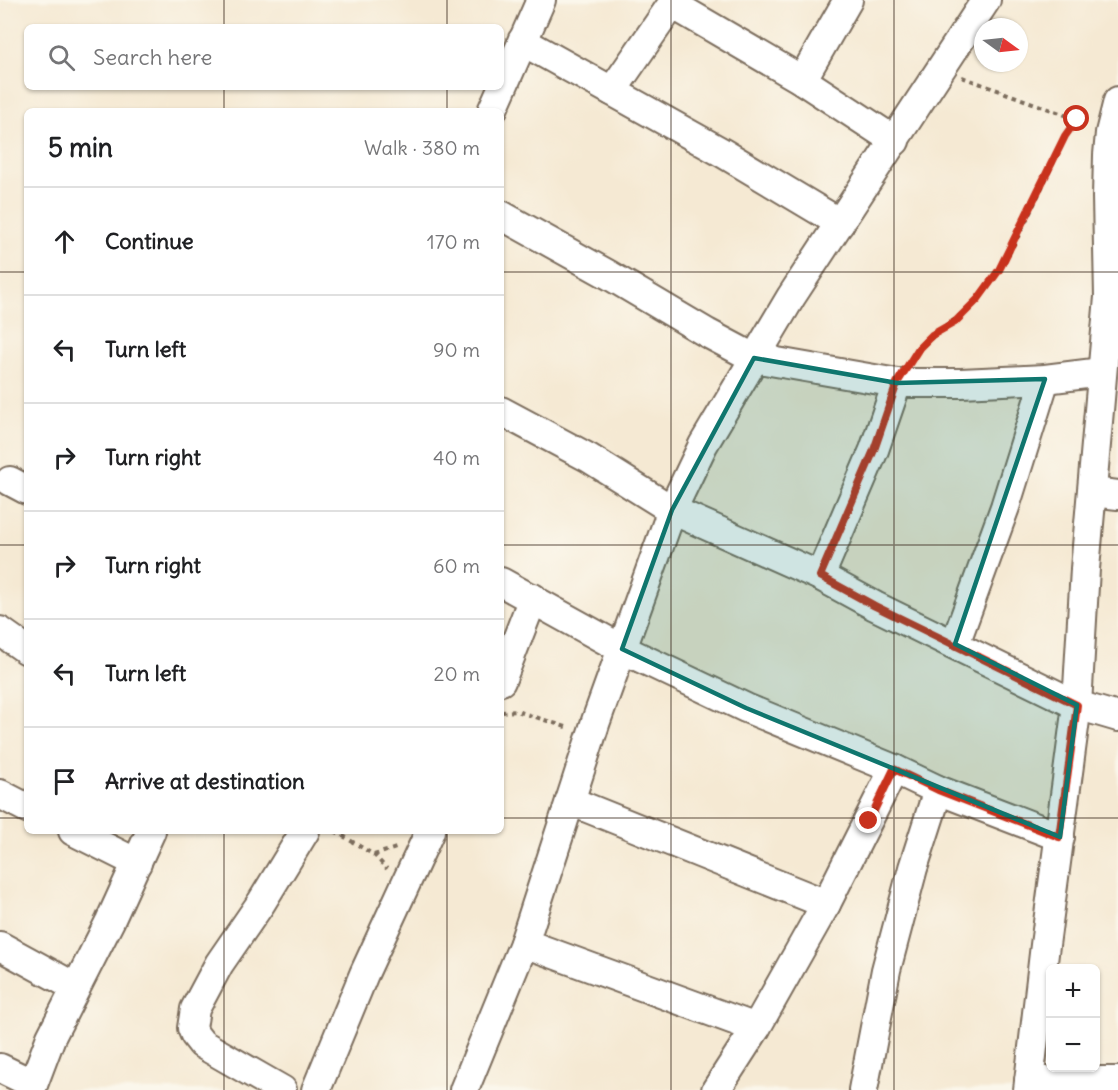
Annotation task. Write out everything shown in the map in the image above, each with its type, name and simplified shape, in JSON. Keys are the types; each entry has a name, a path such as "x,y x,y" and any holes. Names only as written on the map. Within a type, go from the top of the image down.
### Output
{"street":[{"path":"504,83 541,0"},
{"path":"802,80 848,0"},
{"path":"464,1090 524,942 622,649 672,510 703,445 791,297 986,0"},
{"path":"612,91 673,2 802,80 895,141"},
{"path":"522,41 723,153 840,223"},
{"path":"493,108 501,90"},
{"path":"1118,104 1110,133 1107,197 1113,298 1102,372 1105,494 1044,945 1029,1085 1118,1081"},
{"path":"504,217 754,358 897,383 1045,380 1102,372"},
{"path":"955,644 1005,507 1045,380"},
{"path":"820,576 874,450 897,383"},
{"path":"504,413 589,458 672,510 820,576 875,606 1077,705 1118,717"},
{"path":"504,584 622,649 746,708 894,769 938,790 1059,837"},
{"path":"504,673 533,598"},
{"path":"0,632 24,648"},
{"path":"716,1090 756,1028 826,904 882,797 894,769"},
{"path":"863,1090 888,959 913,868 938,790"},
{"path":"0,794 24,806"},
{"path":"570,801 826,904"},
{"path":"79,834 137,863"},
{"path":"0,1068 32,1087 51,1037 110,921 150,834"},
{"path":"282,1090 202,1044 195,1035 193,1019 195,1010 219,964 261,903 303,834"},
{"path":"316,1090 364,974 429,834"},
{"path":"524,942 756,1028"},
{"path":"0,946 75,987"}],"path":[{"path":"942,68 965,79 1110,133"},
{"path":"897,383 919,348 932,335 955,322 978,299 999,270 1065,136 1077,119"},
{"path":"504,711 517,711 538,717 592,737"},
{"path":"340,834 374,855 393,874 399,896"}],"highlighted area":[{"path":"754,358 897,383 1045,379 955,644 1077,705 1060,837 746,708 622,649 672,510"}],"route":[{"path":"869,821 894,769 938,790 1059,837 1077,705 875,606 820,576 886,420 897,383 919,348 932,335 955,322 978,299 999,270 1065,136 1077,119"}]}
